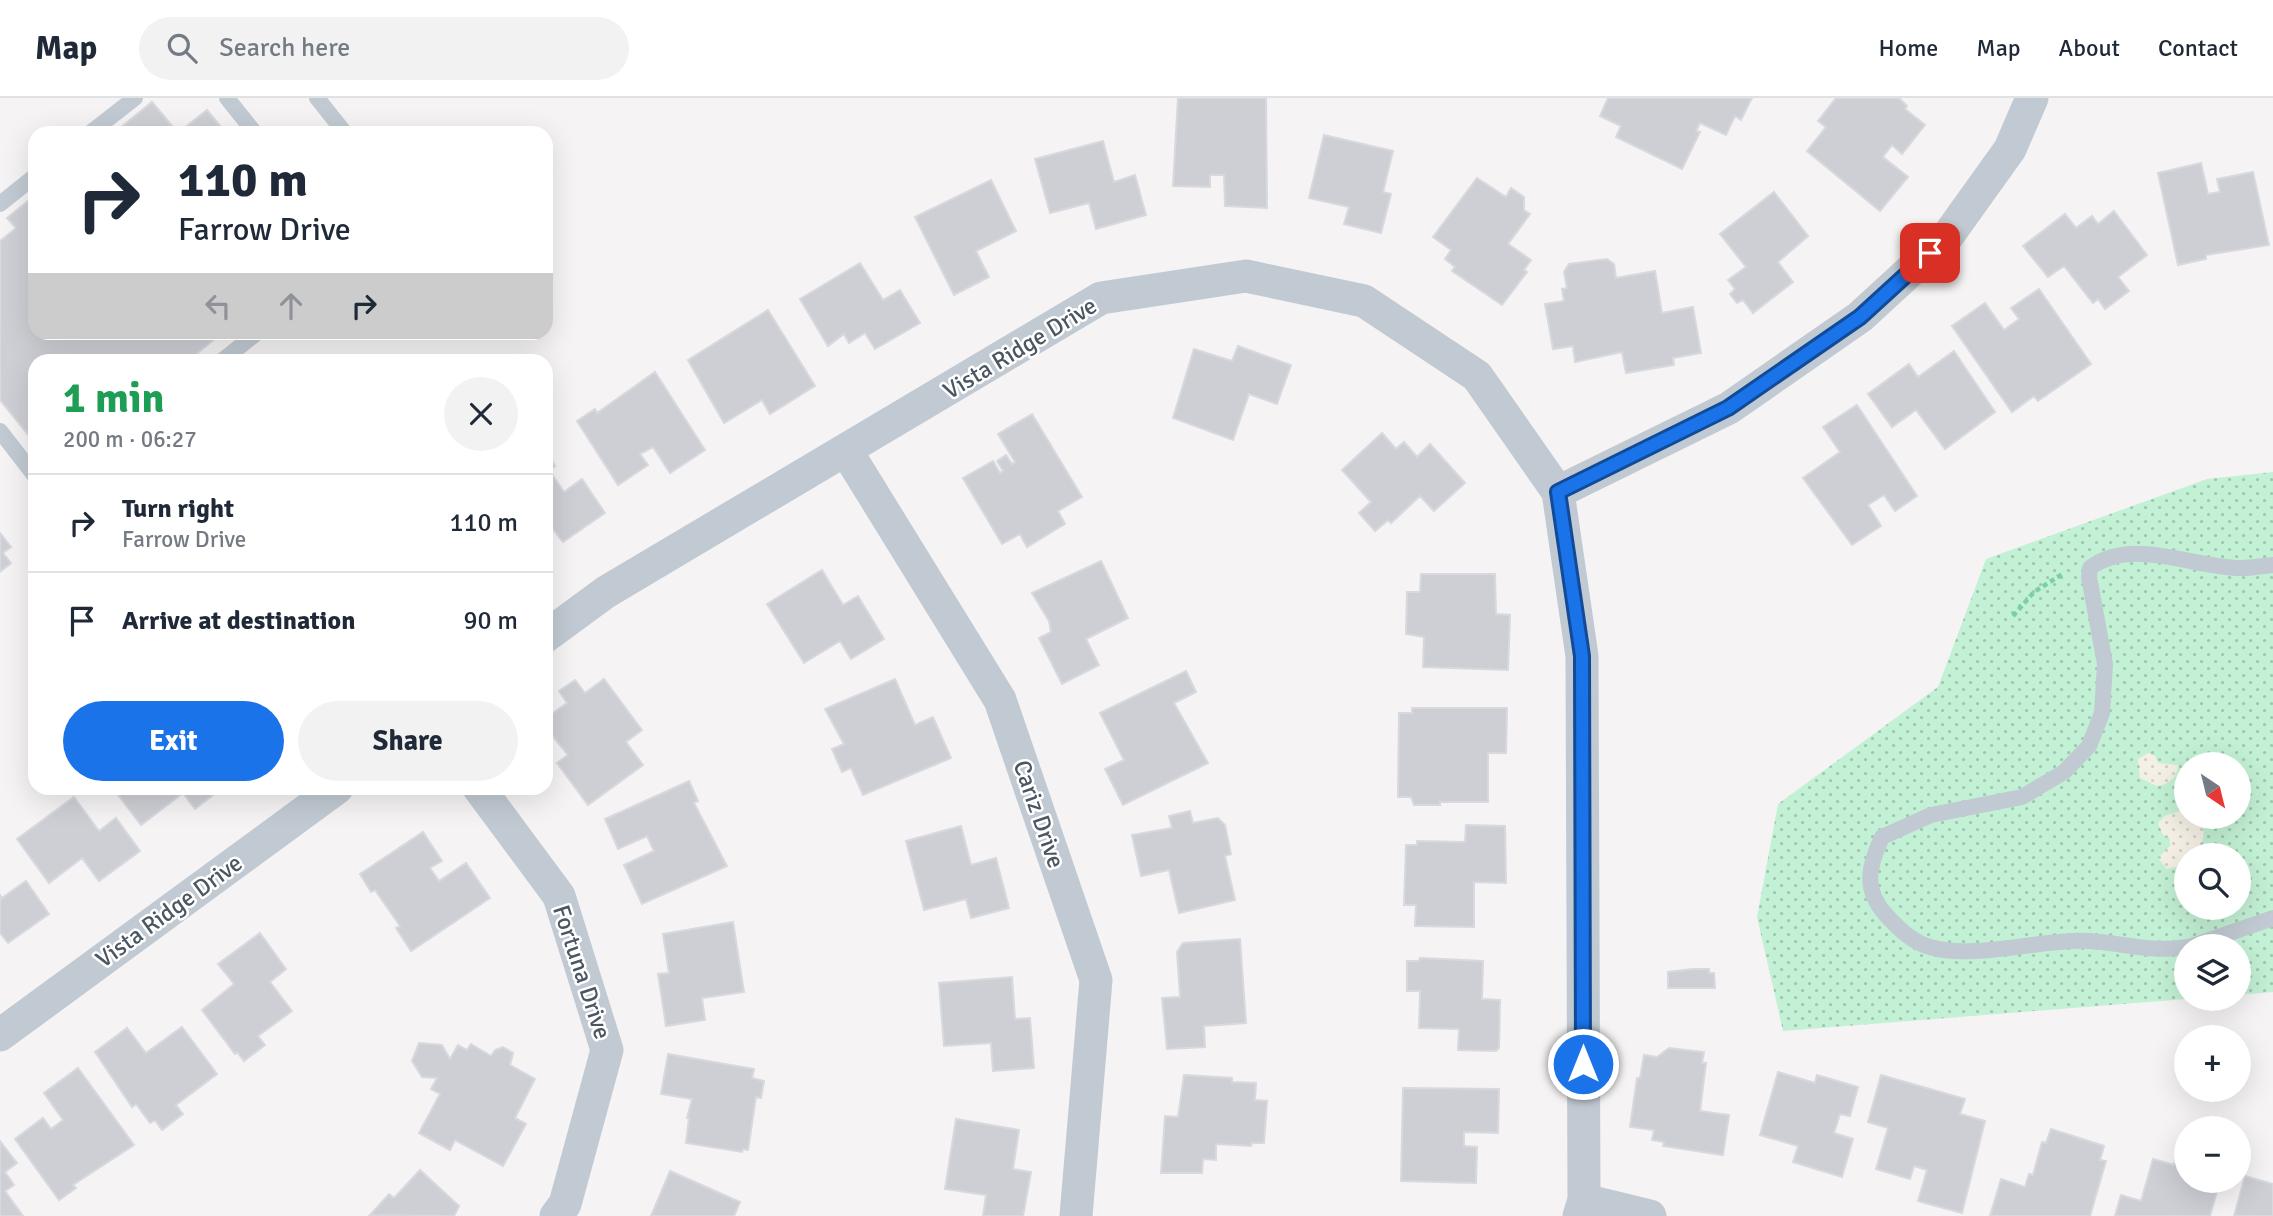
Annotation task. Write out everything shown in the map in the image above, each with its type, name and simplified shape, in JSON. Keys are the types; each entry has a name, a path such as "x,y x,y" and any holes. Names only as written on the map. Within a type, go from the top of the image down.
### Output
{"street":[{"path":"1650,1216 1581,1208 1582,656 1558,492 1728,408 1860,317 1947,237 2010,149 2032,98"},
{"name":"Vista Ridge Drive","path":"553,631 606,593 1101,298 1246,276 1364,300 1477,376 1558,492"},
{"name":"Cariz Drive","path":"846,452 1000,701 1096,980 1076,1216"},
{"name":"Vista Ridge Drive","path":"0,1035 327,795"},
{"name":"Fortuna Drive","path":"484,795 559,896 607,1051 565,1204 556,1216"}],"lane":[{"path":"99,126 135,98"},
{"path":"227,98 249,126"},
{"path":"317,98 339,126"},
{"path":"0,204 28,182"},
{"path":"230,354 248,340"},
{"path":"0,431 28,467"},
{"path":"2174,949 2077,940 1966,951 1929,947 1900,930 1881,909 1871,886 1869,866 1882,837 1931,815 2022,797 2064,772 2089,746 2102,713 2105,664 2089,577 2090,568 2103,558 2152,555 2240,568 2273,565"},
{"path":"2226,934 2273,918"}],"path":[{"path":"2013,616 2034,592 2062,573 2075,572 2089,577"}],"green space":[{"path":"2273,472 2273,992 2251,994 2251,934 2174,934 2174,1000 1783,1031 1757,917 1778,804 1938,687 1986,559 2207,479"}],"sand":[{"path":"2148,753 2155,756 2158,763 2174,765 2174,776 2165,784 2157,786 2140,778 2138,759"},
{"path":"2174,813 2174,830 2204,831 2201,843 2174,843 2174,867 2167,869 2158,858 2170,846 2170,839 2162,834 2158,823 2165,816"}],"building":[{"path":"1178,98 1266,98 1267,208 1225,206 1224,175 1210,175 1210,187 1173,186"},
{"path":"1608,98 1752,98 1741,120 1735,116 1726,135 1700,123 1696,131 1700,132 1682,169 1616,137 1621,126 1600,116"},
{"path":"1836,98 1899,98 1907,106 1905,109 1925,125 1902,154 1892,145 1883,157 1908,177 1880,211 1807,151 1826,127 1818,121"},
{"path":"152,102 172,126 123,126"},
{"path":"207,110 220,126 187,126"},
{"path":"1324,135 1393,151 1383,192 1391,194 1381,233 1344,224 1349,207 1309,198"},
{"path":"1103,141 1114,182 1135,175 1146,215 1096,229 1089,203 1050,213 1035,159"},
{"path":"2201,163 2208,194 2220,192 2217,179 2253,172 2269,245 2206,255 2206,259 2178,265 2158,173"},
{"path":"1477,178 1506,197 1511,188 1524,197 1524,210 1530,214 1508,244 1531,260 1524,270 1527,272 1502,305 1452,271 1455,267 1445,259 1451,250 1433,237"},
{"path":"991,180 1016,231 976,251 989,277 954,295 915,217"},
{"path":"1774,192 1808,236 1778,262 1793,282 1753,313 1743,300 1737,303 1730,294 1735,289 1728,280 1746,267 1720,234"},
{"path":"28,201 28,340 213,340 196,354 28,354 28,435 0,400 0,241 16,228 7,218"},
{"path":"2114,211 2147,255 2118,277 2129,291 2105,309 2098,299 2093,303 2064,266 2048,277 2023,246 2065,214 2076,228 2092,216 2098,224"},
{"path":"1607,259 1614,264 1616,278 1655,271 1662,313 1693,307 1701,353 1673,358 1674,365 1626,373 1622,352 1575,362 1573,346 1553,349 1545,304 1564,301 1562,289 1567,288 1564,272 1569,264"},
{"path":"860,263 883,300 900,290 920,323 875,349 865,333 849,343 844,334 828,346 800,299"},
{"path":"2039,289 2091,364 2038,401 2034,396 2012,412 1952,326 1985,303 2004,330 2019,319 2011,308"},
{"path":"768,310 815,386 770,414 762,400 724,423 688,360"},
{"path":"1238,346 1291,365 1277,404 1249,394 1233,440 1173,418 1194,349 1232,361"},
{"path":"1954,351 1995,412 1945,449 1916,410 1892,427 1868,394 1909,364 1918,377"},
{"path":"655,372 705,450 670,473 653,447 640,454 648,465 618,485 577,421 595,409 597,413"},
{"path":"1857,405 1917,496 1895,511 1884,495 1868,505 1881,526 1852,545 1803,478 1840,452 1823,427"},
{"path":"1032,414 1082,497 1058,511 1065,524 1027,547 1020,534 1002,544 963,478 993,461 1000,473 1003,471 997,461 1006,455 1012,464 1015,462 998,434"},
{"path":"1382,433 1396,449 1404,442 1417,457 1430,444 1465,483 1434,511 1420,496 1391,523 1388,520 1375,531 1359,513 1371,502 1342,470"},
{"path":"553,476 564,492 582,479 605,513 563,542 553,530"},
{"path":"0,533 11,547 3,553 11,563 0,572"},
{"path":"1101,561 1128,618 1086,639 1099,665 1062,684 1039,638 1051,632 1049,621 1032,593"},
{"path":"822,570 843,605 858,596 884,639 851,659 840,641 804,663 767,604"},
{"path":"1421,574 1495,574 1496,614 1510,615 1508,670 1423,667 1424,637 1406,634 1407,592 1420,592"},
{"path":"1186,671 1196,692 1174,703 1208,763 1123,805 1105,769 1124,760 1100,713"},
{"path":"604,679 642,730 626,742 643,765 588,805 557,763 568,755 553,737 553,713 567,703 559,691 575,680 585,693"},
{"path":"895,679 915,725 933,717 951,758 863,795 851,768 842,772 832,749 844,744 825,709"},
{"path":"1412,708 1507,708 1506,753 1488,753 1488,802 1414,805 1411,797 1398,797 1399,713 1412,713"},
{"path":"689,781 698,801 694,803 727,866 642,904 624,865 654,851 647,836 618,849 605,819"},
{"path":"118,795 180,795 141,825"},
{"path":"184,795 213,795 195,809"},
{"path":"74,797 99,831 116,818 140,851 99,881 82,858 49,883 17,839"},
{"path":"1190,811 1193,823 1218,818 1225,825 1231,854 1225,856 1235,900 1179,913 1169,870 1141,876 1132,835 1172,828 1169,816"},
{"path":"1466,825 1505,826 1506,883 1474,882 1474,927 1415,926 1416,905 1404,905 1406,845 1417,845 1417,841 1465,842"},
{"path":"961,826 971,865 996,858 1009,908 971,918 966,899 924,910 906,841"},
{"path":"423,832 442,861 430,868 439,881 466,863 490,898 411,951 396,928 400,926 375,890 371,892 360,874"},
{"path":"26,881 49,914 8,943 0,933 0,895 2,898"},
{"path":"733,922 744,992 702,998 705,1020 666,1026 658,974 669,973 663,934"},
{"path":"260,933 286,969 270,982 292,1011 258,1036 265,1045 244,1061 237,1052 235,1054 202,1010 234,984 218,964"},
{"path":"1240,939 1246,1023 1204,1026 1205,1047 1167,1049 1162,998 1180,997 1177,952 1183,943"},
{"path":"1420,958 1483,961 1482,999 1500,1000 1499,1048 1496,1051 1458,1050 1459,1029 1419,1028 1420,991 1407,991 1407,961 1419,961"},
{"path":"1709,969 1709,973 1714,973 1715,988 1668,988 1668,972"},
{"path":"1012,977 1015,1019 1030,1018 1034,1068 993,1071 991,1043 944,1046 939,983"},
{"path":"182,1027 217,1074 176,1105 183,1114 162,1130 155,1120 150,1123 136,1104 132,1107 95,1052 127,1028 146,1053"},
{"path":"419,1043 442,1045 450,1059 458,1045 467,1050 471,1044 491,1056 495,1050 503,1047 513,1053 510,1065 535,1079 515,1118 526,1124 503,1166 455,1140 450,1150 419,1133 440,1094 431,1089 437,1078 422,1077 412,1061"},
{"path":"1669,1048 1704,1052 1702,1063 1706,1063 1700,1111 1729,1115 1723,1155 1663,1146 1664,1142 1652,1140 1654,1130 1630,1127 1637,1078 1640,1078 1644,1055 1657,1057"},
{"path":"668,1054 754,1069 752,1078 764,1081 761,1098 756,1097 748,1150 743,1149 742,1152 686,1143 687,1118 692,1099 661,1094"},
{"path":"78,1068 134,1145 73,1185 76,1188 59,1200 15,1139 43,1118 51,1129 63,1120 44,1093"},
{"path":"1778,1072 1815,1083 1817,1075 1858,1087 1850,1116 1840,1114 1834,1133 1853,1139 1842,1177 1793,1162 1798,1146 1760,1135"},
{"path":"1184,1075 1232,1078 1232,1082 1256,1083 1255,1100 1267,1101 1264,1143 1252,1143 1251,1146 1216,1144 1216,1160 1203,1159 1202,1173 1161,1173 1165,1116 1178,1117"},
{"path":"1881,1075 1965,1099 1960,1114 1985,1121 1962,1213 1918,1201 1927,1170 1914,1166 1910,1179 1876,1169 1888,1128 1868,1122"},
{"path":"1403,1088 1499,1089 1498,1133 1464,1132 1464,1146 1477,1147 1476,1183 1401,1181"},
{"path":"956,1119 1019,1130 1013,1169 1031,1172 1023,1216 983,1216 986,1195 945,1189"},
{"path":"2051,1129 2104,1146 2100,1160 2106,1161 2090,1216 1990,1216 2001,1179 2025,1187 2029,1174 2033,1175 2042,1142 2046,1143"},
{"path":"0,1141 17,1163 5,1172 14,1185 5,1191 23,1216 0,1216"},
{"path":"2153,1159 2174,1165 2174,1193 2217,1193 2210,1216 2115,1216 2121,1195 2141,1201"},
{"path":"420,1170 459,1206 454,1216 370,1215 389,1194 394,1198"},
{"path":"670,1171 740,1202 734,1216 651,1216"},
{"path":"2251,1178 2273,1184 2273,1216 2234,1216 2240,1193 2251,1193"}],"route":[{"path":"1583,1064 1582,656 1558,492 1728,408 1860,317 1930,253"}]}
